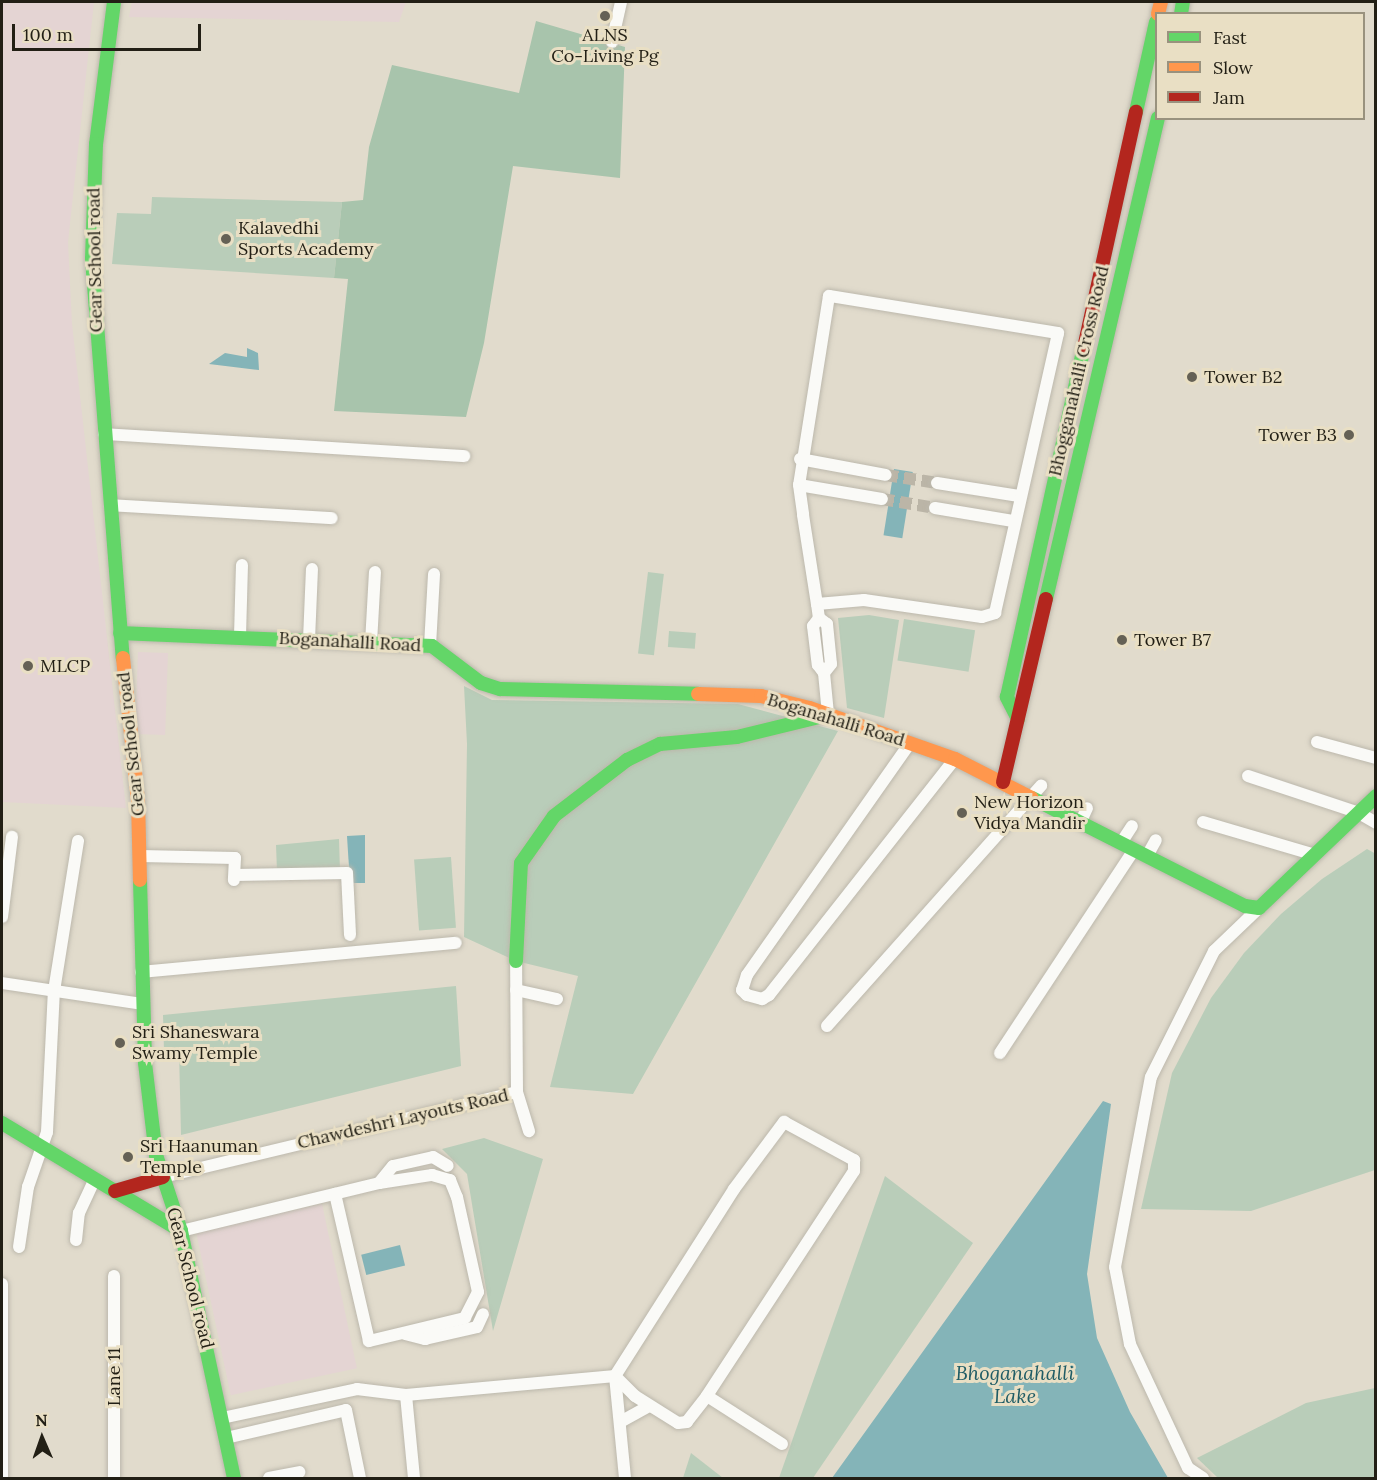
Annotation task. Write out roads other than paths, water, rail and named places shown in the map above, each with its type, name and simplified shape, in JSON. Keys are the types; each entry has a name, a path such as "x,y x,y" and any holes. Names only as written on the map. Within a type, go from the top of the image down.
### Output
{"street":[{"name":"Gear School road","path":"114,2 91,208 104,434 141,856 142,1004 156,1155 182,1231 234,1479"},
{"path":"612,42 621,2"},
{"name":"Bhogganahalli Cross Road","path":"1018,719 1007,697 1155,27"},
{"name":"Bhogganahalli Cross Road","path":"1003,782 1137,218 1158,120"},
{"path":"1114,212 1137,218"},
{"path":"516,961 521,863 555,816 627,760 660,744 736,737 828,714 824,673 831,664 827,624 819,618 799,484 800,459 829,296 1058,333 1013,521 995,613 989,616 864,600 817,604"},
{"path":"104,434 464,456"},
{"path":"800,459 886,475"},
{"path":"937,483 1019,496"},
{"path":"799,484 882,499"},
{"path":"110,505 332,518"},
{"path":"935,508 1013,521"},
{"path":"240,636 242,565"},
{"path":"309,640 312,569"},
{"path":"371,643 375,572"},
{"path":"430,646 434,574"},
{"name":"Boganahalli Road","path":"120,633 240,636 430,646 481,683 500,689 742,694 828,714 955,759 1003,782 1037,791 1084,814 1127,846 1245,906 1259,908"},
{"path":"1317,742 1376,758"},
{"path":"910,743 747,975 742,990 747,994 762,999 769,995 955,759"},
{"path":"1248,776 1359,813 1376,823"},
{"path":"827,1026 1037,791"},
{"path":"1203,1479 1188,1468 1130,1344 1115,1266 1151,1077 1214,951 1376,796"},
{"path":"1203,822 1315,855"},
{"path":"1000,1053 1127,846 1132,826"},
{"path":"2,917 12,837"},
{"path":"1147,856 1156,840"},
{"path":"19,1247 28,1187 40,1144 47,1132 54,991 78,841"},
{"path":"141,856 235,858 234,879 347,873 350,934"},
{"path":"141,972 456,943"},
{"name":"Chawdeshri Layouts Road","path":"163,1177 517,1092 516,961"},
{"path":"2,983 142,1004"},
{"path":"516,990 557,999"},
{"path":"517,1092 529,1131"},
{"path":"222,1418 357,1389 406,1395 615,1376 649,1406 684,1424 707,1396 854,1171 854,1160 790,1122 779,1125 734,1190 615,1376 622,1421 625,1479"},
{"path":"2,1123 182,1231 379,1183 432,1175 450,1180 457,1197 478,1292 465,1318 369,1341 335,1194"},
{"path":"379,1183 393,1166 433,1157 448,1166"},
{"path":"116,1191 163,1177"},
{"path":"76,1240 79,1213 94,1179"},
{"name":"Lane 11","path":"114,1276 114,1479"},
{"path":"2,1284 2,1479"},
{"path":"400,1334 425,1339 477,1327 483,1314"},
{"path":"406,1395 414,1479"},
{"path":"707,1396 782,1444"},
{"path":"622,1421 649,1406"},
{"path":"226,1438 346,1410 360,1479"},
{"path":"269,1479 299,1472"}],"water":[{"path":"247,348 258,353 259,370 209,364 225,353 247,357"},
{"path":"894,469 913,472 902,538 884,535"},
{"path":"365,835 365,883 350,883 347,836"},
{"name":"Bhoganahalli Lake","path":"1103,1101 1111,1104 1087,1274 1097,1338 1130,1412 1168,1478 832,1478"},
{"path":"400,1245 405,1265 366,1275 361,1255"}],"tunnel":[{"path":"886,475 937,483"},
{"path":"882,499 935,508"}],"place":[{"name":"ALNS Co-Living Pg","path":"605,16"},
{"name":"Kalavedhi Sports Academy","path":"226,239"},
{"name":"Tower B2","path":"1192,377"},
{"name":"Tower B3","path":"1349,435"},
{"name":"Tower B7","path":"1122,640"},
{"name":"MLCP","path":"28,666"},
{"name":"New Horizon Vidya Mandir","path":"962,813"},
{"name":"Sri Shaneswara Swamy Temple","path":"120,1043"},
{"name":"Sri Haanuman Temple","path":"128,1157"}]}
